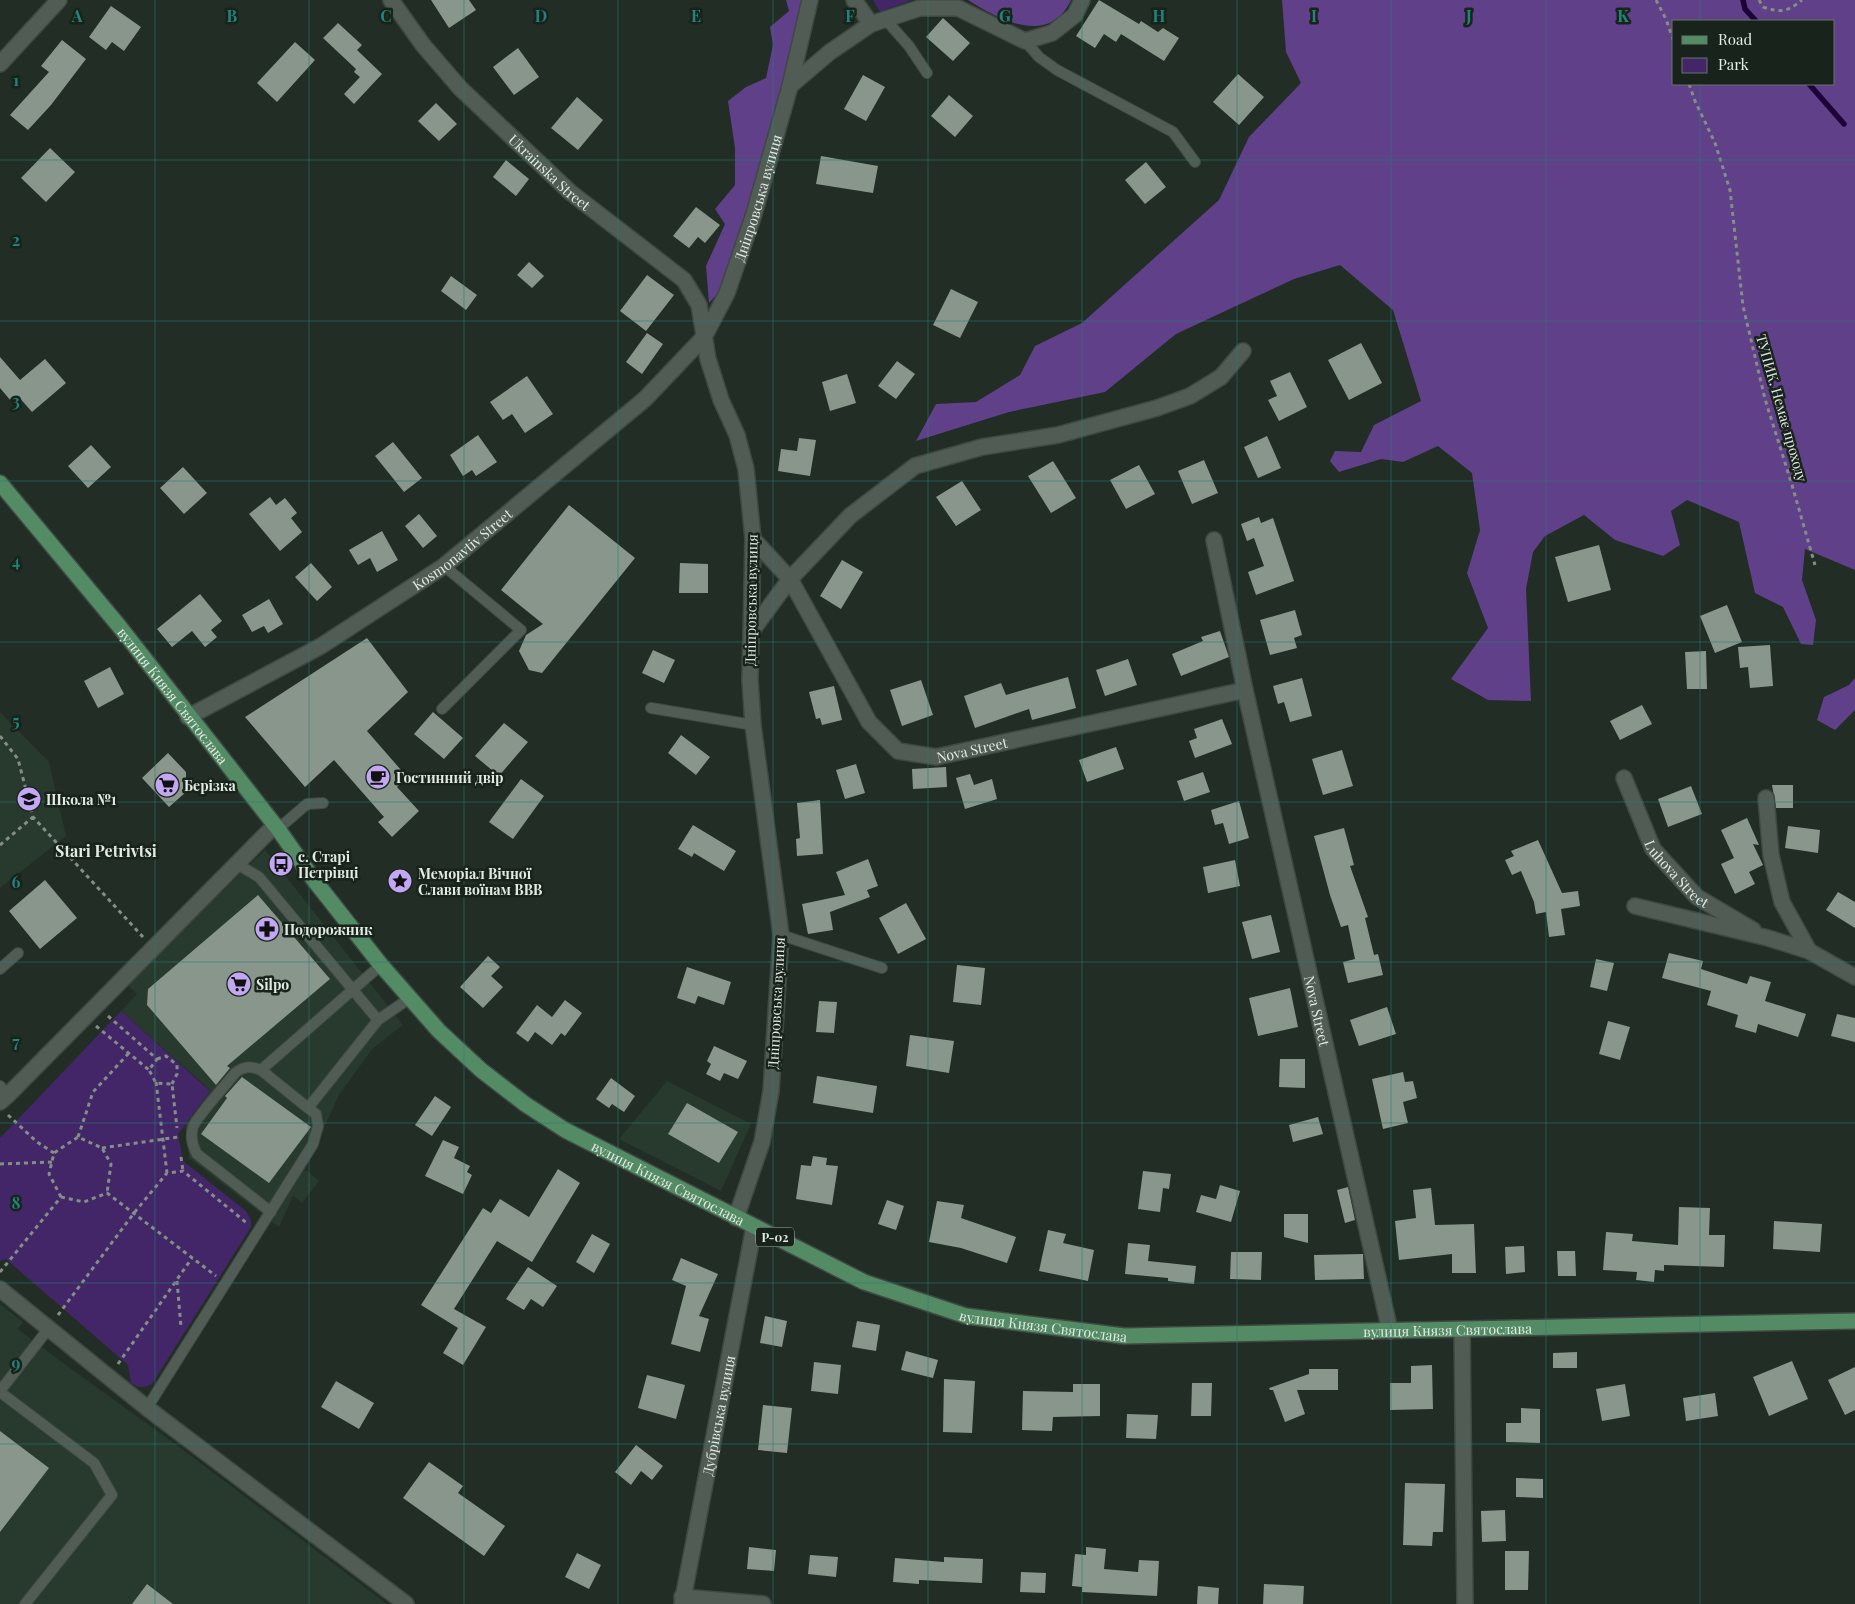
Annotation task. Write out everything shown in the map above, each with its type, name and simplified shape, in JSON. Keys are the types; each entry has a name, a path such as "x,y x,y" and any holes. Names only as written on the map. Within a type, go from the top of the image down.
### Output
{"main road":[{"name":"вулиця Князя Святослава","path":"0,483 119,626 381,965 439,1031 481,1070 525,1104 565,1130 864,1282 966,1316 1124,1336 1855,1321"}],"street":[{"path":"0,64 59,0"},
{"name":"Ukrainska Street","path":"391,0 423,45 460,88 570,192 684,280 699,305 704,337"},
{"name":"Дніпровська вулиця","path":"736,1218 762,1142 771,1091 781,935 753,725 750,680 754,539 746,469 737,435 721,400 708,359 704,337 727,293 748,232 790,86 810,0"},
{"path":"854,0 878,22"},
{"path":"790,86 830,52 878,22 920,8 958,8 1025,40 1052,33 1075,15 1082,0"},
{"name":"Kosmonavtiv Street","path":"188,717 320,646 444,566 645,399 704,337"},
{"path":"751,632 790,578 850,516 915,466 982,447 1058,435 1157,408 1190,396 1221,376 1243,351"},
{"name":"Nova Street","path":"754,539 790,578 869,722 898,751 936,756 1246,690"},
{"name":"Nova Street","path":"1214,540 1390,1331"},
{"name":"Luhova Street","path":"1624,778 1653,849 1697,897 1768,938"},
{"path":"1766,798 1771,855 1782,902 1809,951"},
{"path":"4,1099 276,827"},
{"name":"Luhova Street","path":"1635,906 1768,938 1809,951 1855,977"},
{"name":"Дубрівська вулиця","path":"682,1601 754,1227"},
{"path":"0,1289 147,1408 406,1604"},
{"path":"1462,1330 1465,1604"},
{"path":"682,1601 763,1604"}],"lane":[{"path":"878,22 909,46 927,73"},
{"path":"1025,40 1039,57 1057,70 1173,132 1196,162"},
{"path":"442,709 521,630 444,566"},
{"path":"651,708 753,725"},
{"path":"276,827 307,804 323,803"},
{"path":"237,864 259,876 378,1020"},
{"path":"781,935 882,968"},
{"path":"0,969 18,953"},
{"path":"261,1070 381,965"},
{"path":"308,1108 378,1020 410,998"},
{"path":"147,1408 271,1212 313,1144 318,1126 316,1114 261,1070 252,1067 243,1068 235,1074 194,1125 192,1146 196,1154 271,1212"},
{"path":"25,1604 112,1495 94,1463 0,1391 48,1328"}],"path":[{"path":"1656,0 1672,36"},
{"path":"1759,0 1763,7 1778,12 1791,9 1802,0"},
{"name":"ТУПИК. Немає проходу","path":"1688,85 1715,143 1730,190 1743,306 1765,398 1815,565"},
{"path":"0,736 18,759 33,817 153,948"},
{"path":"0,845 33,817"},
{"path":"96,1006 157,1059"},
{"path":"85,1017 148,1070 156,1083 167,1173"},
{"path":"61,1198 49,1174 54,1153 78,1138 93,1092 128,1054"},
{"path":"148,1070 157,1059 166,1056 177,1064 177,1074 172,1084 179,1145"},
{"path":"156,1083 172,1084"},
{"path":"4,1099 37,1142 54,1153"},
{"path":"78,1138 102,1148 178,1137 192,1131"},
{"path":"102,1148 111,1164 107,1193"},
{"path":"180,1154 183,1171 258,1232"},
{"path":"0,1164 52,1162"},
{"path":"48,1328 134,1213 167,1173 183,1171"},
{"path":"61,1198 84,1202 107,1193"},
{"path":"107,1193 226,1283"},
{"path":"0,1273 61,1198"},
{"path":"109,1377 192,1258"},
{"path":"176,1280 183,1350"}],"shaded area":[{"path":"786,0 804,0 784,85 748,210 721,290 709,303 706,266 725,224 715,209 735,185 735,148 728,101 746,87 766,78 773,45 770,27 789,11"},
{"path":"968,0 1071,0 1062,14 1050,23 1037,26 1008,21 980,8"},
{"path":"1282,0 1855,0 1855,570 1805,549 1802,580 1816,620 1813,645 1801,644 1783,607 1755,593 1739,522 1687,500 1671,511 1680,545 1663,556 1615,540 1584,515 1545,536 1533,552 1526,589 1531,701 1488,700 1451,679 1488,628 1467,573 1480,530 1472,473 1438,446 1403,462 1381,459 1339,472 1330,461 1335,451 1361,452 1374,425 1421,401 1393,310 1340,265 1294,279 1176,334 1105,392 1009,412 916,441 936,404 976,402 1020,375 1035,346 1082,323 1219,200 1249,137 1301,83 1286,52"},
{"path":"1855,678 1855,710 1835,730 1817,720 1824,697 1849,685"},
{"name":"Школа №1","path":"0,712 49,762 66,836 0,888"},
{"path":"265,850 403,1025 373,1048 339,1095 304,1172 306,1170 319,1181 302,1203 293,1196 279,1227 189,1158 185,1124 210,1090 121,1011 137,994 126,984"},
{"path":"667,1081 751,1124 721,1191 619,1139"},
{"path":"0,1304 23,1322 18,1329 37,1344 182,1449 387,1604 0,1604"}],"green space":[{"path":"873,0 912,0 880,12"},
{"path":"121,1011 210,1091 178,1134 183,1161 246,1211 251,1220 251,1227 152,1384 144,1387 131,1383 128,1365 6,1259 0,1261 0,1138"}],"building":[{"path":"431,0 469,0 476,10 449,28"},
{"path":"1099,0 1139,24 1141,21 1158,32 1163,28 1179,38 1164,61 1121,34 1116,42 1104,34 1095,48 1076,36"},
{"path":"111,6 141,27 124,51 112,42 106,50 89,37"},
{"path":"943,18 970,43 953,61 926,37"},
{"path":"338,23 362,45 357,50 382,74 354,104 344,94 360,77 354,72 356,69 323,38"},
{"path":"62,40 86,59 51,105 28,130 10,115 49,72 41,66"},
{"path":"295,42 315,60 277,102 257,83"},
{"path":"518,48 539,77 514,95 493,67"},
{"path":"1238,74 1264,97 1239,125 1213,102"},
{"path":"863,75 885,87 866,121 844,109"},
{"path":"949,95 973,116 955,137 931,116"},
{"path":"577,97 603,120 578,150 551,128"},
{"path":"436,103 457,124 439,141 418,121"},
{"path":"50,148 75,172 46,202 21,178"},
{"path":"821,156 878,166 873,193 816,184"},
{"path":"506,160 529,179 516,196 493,177"},
{"path":"1146,162 1166,187 1145,204 1125,180"},
{"path":"696,207 720,225 705,243 698,237 689,248 673,236"},
{"path":"529,262 544,276 532,288 517,275"},
{"path":"647,275 674,295 646,331 620,311"},
{"path":"451,276 477,295 466,310 441,291"},
{"path":"951,289 978,302 960,338 933,325"},
{"path":"647,333 663,344 642,374 626,362"},
{"path":"1361,343 1382,383 1349,400 1328,360"},
{"path":"0,357 20,380 45,359 66,383 32,412 18,396 11,401 0,388"},
{"path":"897,361 915,374 896,399 878,386"},
{"path":"1290,372 1307,407 1279,421 1268,400 1277,396 1270,381"},
{"path":"847,374 856,403 830,411 822,382"},
{"path":"527,376 553,414 525,433 512,414 503,420 490,402"},
{"path":"478,435 497,462 476,476 472,470 463,476 450,455"},
{"path":"1267,436 1281,468 1258,478 1244,447"},
{"path":"799,438 816,440 810,476 778,471 781,449 797,451"},
{"path":"393,442 422,478 404,492 375,456"},
{"path":"91,445 111,467 88,488 68,466"},
{"path":"1204,460 1218,493 1192,504 1178,471"},
{"path":"1053,461 1076,498 1051,513 1028,476"},
{"path":"1139,465 1155,494 1126,509 1110,480"},
{"path":"183,467 207,493 184,514 160,488"},
{"path":"962,481 981,510 956,526 936,497"},
{"path":"270,497 276,505 285,498 297,513 291,518 302,532 280,551 249,514"},
{"path":"569,505 635,558 542,673 529,670 519,651 526,635 543,624 501,590"},
{"path":"419,514 437,536 423,548 405,526"},
{"path":"1259,517 1261,523 1273,518 1294,581 1256,595 1248,572 1264,566 1254,538 1247,541 1241,524"},
{"path":"382,531 398,560 377,572 370,558 358,565 349,550"},
{"path":"1599,545 1611,590 1568,602 1555,557"},
{"path":"842,560 863,572 841,609 820,596"},
{"path":"311,563 332,587 317,601 295,577"},
{"path":"680,563 708,564 708,593 679,593"},
{"path":"200,594 222,621 211,630 217,637 205,647 192,631 172,647 157,629"},
{"path":"269,599 283,624 268,633 264,626 252,632 242,615"},
{"path":"1727,605 1742,642 1715,653 1700,616"},
{"path":"1295,610 1302,635 1294,638 1297,648 1270,655 1260,620"},
{"path":"1220,631 1229,657 1181,676 1172,654 1203,641 1201,637"},
{"path":"367,638 408,692 367,731 408,778 397,787 419,811 392,837 378,822 384,817 334,760 305,787 245,717"},
{"path":"1770,645 1773,686 1750,688 1748,667 1740,668 1738,647"},
{"path":"653,650 675,660 664,683 642,673"},
{"path":"1706,651 1707,689 1687,689 1685,652"},
{"path":"1128,659 1137,685 1105,696 1096,670"},
{"path":"110,667 124,694 98,708 84,681"},
{"path":"1068,677 1076,708 1032,720 1029,709 975,728 964,696 1001,683 1006,695"},
{"path":"1302,678 1312,716 1290,722 1284,702 1278,704 1273,686"},
{"path":"921,680 933,715 902,726 890,690"},
{"path":"834,686 842,720 822,725 820,718 816,719 809,692"},
{"path":"1642,705 1652,724 1620,740 1610,721"},
{"path":"433,712 463,738 444,759 414,734"},
{"path":"1222,719 1232,744 1195,758 1189,741 1197,738 1194,729"},
{"path":"504,723 528,742 499,776 475,756"},
{"path":"681,735 710,757 696,775 668,753"},
{"path":"1116,747 1124,769 1087,782 1079,760"},
{"path":"1342,750 1353,786 1323,795 1312,759"},
{"name":"Берізка","path":"168,753 186,772 186,792 169,807 142,778"},
{"path":"856,764 865,793 845,799 836,770"},
{"path":"946,767 947,787 913,789 912,769"},
{"path":"1203,772 1210,792 1184,801 1177,781"},
{"path":"970,774 974,785 992,779 997,799 965,809 956,778"},
{"path":"521,779 544,796 513,839 489,822"},
{"path":"1772,785 1793,785 1793,808 1776,808"},
{"path":"1691,786 1702,814 1668,827 1658,799"},
{"path":"820,800 823,854 797,856 796,839 800,838 797,803"},
{"path":"1239,801 1249,838 1229,844 1223,823 1215,825 1211,810"},
{"path":"1747,818 1759,845 1753,844 1763,865 1749,872 1755,884 1735,894 1721,864 1734,858 1721,830"},
{"path":"693,825 736,851 724,871 694,853 692,857 678,849"},
{"path":"1788,826 1820,830 1818,853 1785,848"},
{"path":"1344,828 1354,865 1350,866 1368,917 1365,918 1374,955 1378,954 1383,975 1348,983 1343,962 1355,959 1348,925 1341,927 1314,836"},
{"path":"1538,840 1562,893 1578,891 1580,906 1561,909 1565,935 1549,937 1546,912 1536,914 1534,902 1521,871 1512,875 1505,860 1514,856 1511,851"},
{"path":"868,859 878,886 867,890 870,897 830,912 833,930 808,934 802,904 845,895 836,872"},
{"path":"1235,860 1240,886 1208,893 1203,867"},
{"path":"45,880 77,918 40,949 9,911"},
{"path":"1838,892 1855,902 1855,928 1826,910"},
{"name":"Silpo","path":"258,895 330,979 227,1066 230,1068 216,1085 147,1005 148,989"},
{"path":"906,903 926,939 898,954 879,918"},
{"path":"1271,915 1280,952 1252,959 1242,922"},
{"path":"1669,953 1703,961 1701,969 1747,984 1750,976 1771,982 1765,1001 1806,1014 1798,1037 1758,1024 1756,1033 1735,1027 1738,1015 1707,1005 1711,991 1662,978"},
{"path":"488,956 500,967 491,976 503,987 483,1008 460,987"},
{"path":"1596,959 1614,963 1607,991 1590,987"},
{"path":"957,965 985,968 981,1005 953,1002"},
{"path":"687,967 731,982 724,1005 698,996 695,1004 677,998"},
{"path":"1290,988 1298,1027 1258,1036 1249,998"},
{"path":"565,1000 582,1013 565,1036 561,1033 552,1045 535,1032 528,1042 516,1033 537,1005 552,1017"},
{"path":"819,1001 837,1002 834,1033 816,1032"},
{"path":"1387,1007 1396,1034 1359,1046 1350,1020"},
{"path":"1837,1014 1855,1018 1855,1042 1831,1036"},
{"path":"1608,1021 1630,1027 1620,1060 1599,1054"},
{"path":"910,1035 954,1041 949,1073 906,1066"},
{"path":"714,1046 747,1061 738,1079 724,1073 720,1081 706,1074 711,1064 707,1061"},
{"path":"1280,1059 1305,1059 1305,1088 1279,1087"},
{"path":"1403,1072 1405,1082 1413,1081 1417,1098 1403,1102 1408,1123 1383,1129 1372,1079"},
{"path":"817,1076 877,1086 873,1113 813,1103"},
{"path":"242,1077 311,1127 269,1183 201,1134 227,1098 225,1096"},
{"path":"611,1078 635,1096 624,1112 612,1104 609,1108 596,1099"},
{"path":"435,1096 451,1107 432,1136 415,1125"},
{"path":"687,1103 738,1132 719,1163 668,1134"},
{"path":"1318,1117 1323,1134 1293,1142 1289,1125"},
{"path":"443,1140 459,1147 454,1158 470,1166 467,1172 472,1175 463,1194 425,1176"},
{"path":"813,1156 827,1158 826,1165 838,1166 832,1205 796,1199 801,1165 811,1166"},
{"path":"558,1169 580,1183 532,1262 497,1241 454,1309 486,1327 463,1365 443,1353 458,1328 421,1305 483,1208 491,1213 500,1199 529,1217"},
{"path":"1143,1171 1171,1174 1169,1189 1163,1188 1160,1212 1138,1209"},
{"path":"1220,1185 1240,1191 1231,1222 1196,1212 1201,1195 1216,1199"},
{"path":"1348,1187 1355,1220 1345,1223 1337,1190"},
{"path":"1431,1188 1435,1225 1474,1224 1476,1273 1452,1273 1452,1254 1399,1260 1395,1221 1416,1218 1413,1190"},
{"path":"887,1200 904,1206 896,1230 878,1224"},
{"path":"937,1201 964,1205 961,1218 1016,1237 1007,1263 961,1248 929,1242"},
{"path":"1679,1207 1710,1208 1709,1235 1725,1235 1724,1267 1664,1265 1664,1271 1655,1270 1654,1282 1636,1280 1637,1272 1603,1270 1606,1232 1633,1234 1632,1241 1678,1245"},
{"path":"1284,1214 1308,1214 1308,1243 1284,1237"},
{"path":"1774,1221 1822,1224 1820,1252 1773,1249"},
{"path":"1048,1230 1066,1234 1063,1243 1094,1250 1088,1281 1039,1271"},
{"path":"592,1234 610,1244 594,1273 576,1262"},
{"path":"1128,1243 1150,1245 1148,1261 1196,1266 1194,1284 1168,1281 1168,1278 1125,1274"},
{"path":"1524,1246 1525,1272 1506,1274 1505,1247"},
{"path":"1557,1251 1575,1251 1576,1276 1558,1276"},
{"path":"1231,1252 1262,1252 1261,1280 1230,1279"},
{"path":"1363,1254 1364,1279 1315,1280 1314,1255"},
{"path":"681,1258 718,1274 699,1316 709,1319 700,1352 671,1344 686,1286 672,1280"},
{"path":"528,1267 557,1286 543,1307 531,1299 524,1310 506,1299"},
{"path":"765,1316 787,1321 782,1347 760,1343"},
{"path":"857,1321 880,1325 876,1351 852,1347"},
{"path":"906,1351 938,1360 933,1378 901,1370"},
{"path":"1577,1352 1577,1368 1553,1368 1553,1353"},
{"path":"1792,1361 1808,1399 1769,1416 1753,1377"},
{"path":"814,1362 841,1365 838,1394 811,1391"},
{"path":"1432,1365 1433,1409 1390,1410 1390,1383 1411,1383 1411,1366"},
{"path":"1855,1367 1855,1410 1845,1415 1828,1380"},
{"path":"1309,1369 1338,1369 1338,1390 1297,1390 1305,1414 1285,1422 1273,1390 1269,1388 1309,1374"},
{"path":"647,1375 685,1385 676,1419 638,1408"},
{"path":"944,1379 975,1381 972,1433 943,1432"},
{"path":"336,1381 374,1403 359,1429 321,1407"},
{"path":"1192,1383 1212,1383 1211,1416 1191,1416"},
{"path":"1073,1384 1100,1384 1100,1416 1053,1417 1052,1431 1022,1430 1023,1391 1073,1392"},
{"path":"1625,1384 1630,1416 1602,1421 1596,1389"},
{"path":"1715,1393 1718,1416 1686,1421 1683,1398"},
{"path":"763,1405 792,1408 787,1453 758,1450"},
{"path":"1521,1408 1540,1409 1540,1443 1506,1442 1506,1423 1521,1423"},
{"path":"1127,1414 1158,1415 1156,1439 1126,1438"},
{"path":"0,1431 49,1468 0,1532"},
{"path":"636,1445 663,1466 652,1480 641,1471 631,1485 615,1472"},
{"path":"429,1462 463,1486 458,1493 505,1526 484,1556 403,1498"},
{"path":"1516,1478 1543,1479 1543,1498 1516,1497"},
{"path":"1405,1483 1445,1484 1443,1532 1433,1532 1432,1546 1403,1545"},
{"path":"1505,1510 1506,1541 1482,1542 1481,1511"},
{"path":"749,1547 776,1550 774,1571 747,1569"},
{"path":"1086,1547 1106,1549 1104,1569 1138,1572 1139,1560 1159,1561 1157,1596 1082,1592 1082,1587 1072,1586 1075,1554 1086,1555"},
{"path":"1505,1551 1529,1551 1528,1590 1505,1590"},
{"path":"577,1553 601,1565 589,1589 565,1577"},
{"path":"810,1555 838,1557 836,1577 808,1574"},
{"path":"944,1557 983,1559 982,1583 919,1580 919,1584 893,1582 895,1558 944,1562"},
{"path":"1021,1572 1046,1573 1045,1593 1020,1592"},
{"path":"147,1584 173,1604 132,1604"},
{"path":"1264,1584 1304,1586 1303,1604 1263,1604"},
{"path":"1198,1586 1219,1588 1218,1604 1197,1604"}],"waterway":[{"path":"1743,0 1745,9 1755,20"},
{"path":"1810,85 1844,124"}],"place":[{"name":"Гостинний двір","path":"378,777"},
{"name":"Берізка","path":"167,785"},
{"name":"Школа №1","path":"29,799"},
{"name":"с. Старі Петрівці","path":"281,864"},
{"name":"Меморіал Вічної Слави воїнам ВВВ","path":"400,881"},
{"name":"Подорожник","path":"267,929"},
{"name":"Silpo","path":"239,984"}],"district":[{"name":"Stari Petrivtsi","path":"106,850"}]}
